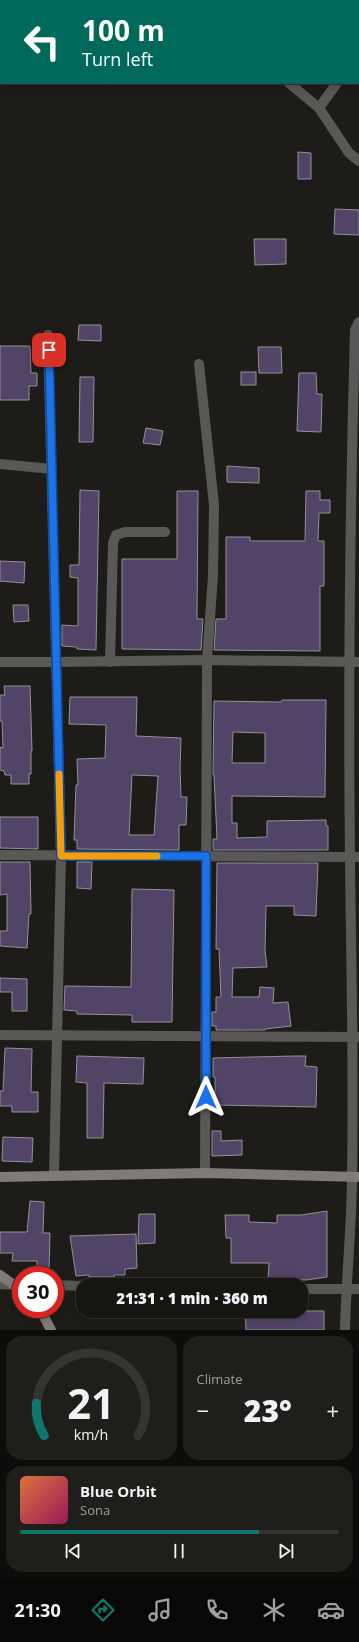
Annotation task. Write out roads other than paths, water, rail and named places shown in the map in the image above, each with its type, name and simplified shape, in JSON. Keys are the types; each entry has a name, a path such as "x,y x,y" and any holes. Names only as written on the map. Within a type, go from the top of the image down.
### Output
{"main road":[{"path":"0,1177 206,1173 356,1177"},
{"path":"0,1275 12,1283"},
{"path":"45,1318 51,1330"}],"street":[{"path":"290,84 319,108 350,153 359,161"},
{"path":"319,108 336,84"},
{"path":"345,1330 345,1289 356,1177 354,661 356,330 359,322"},
{"path":"48,335 61,856 54,1176"},
{"path":"199,364 214,504 214,575 207,660 206,1173"},
{"path":"0,464 52,469"},
{"path":"110,662 112,543 116,535 125,532 165,532"},
{"path":"0,662 207,660 354,661"},
{"path":"0,854 61,856 354,857"},
{"path":"0,1035 356,1037"},
{"path":"0,1284 12,1286"},
{"path":"64,1285 76,1286"},
{"path":"308,1289 359,1289"}]}
